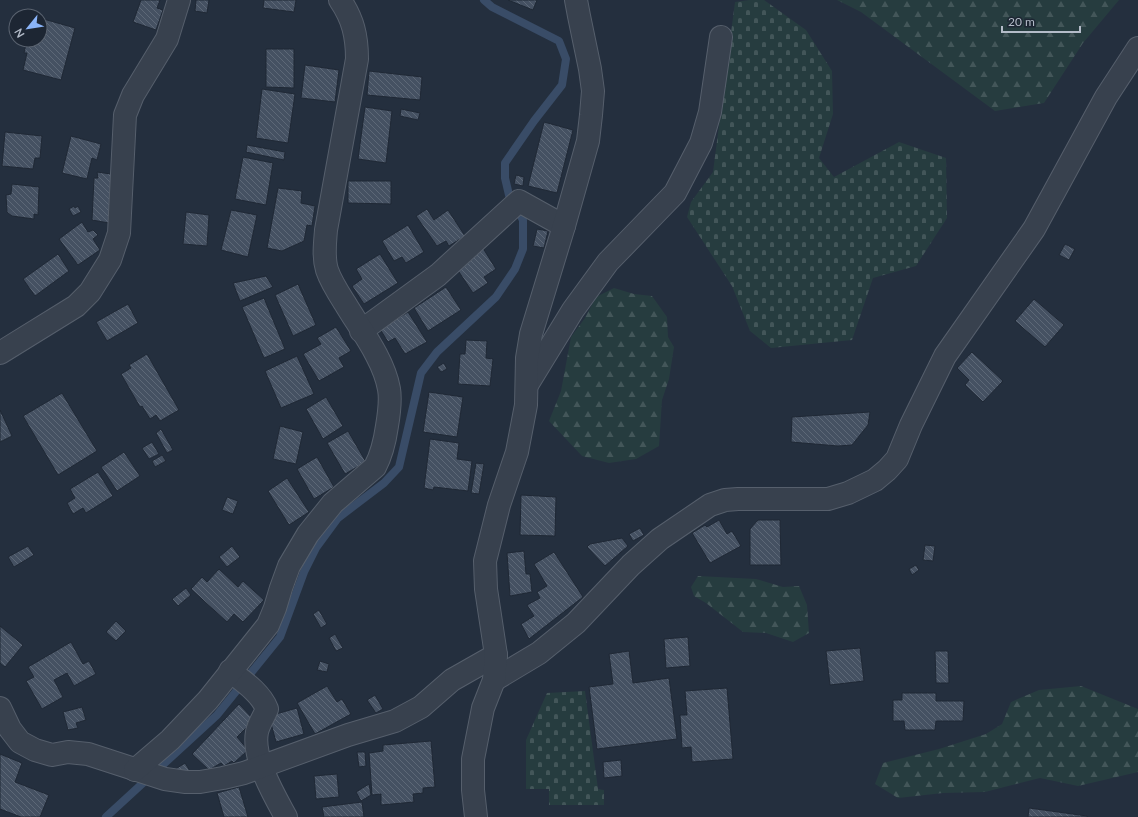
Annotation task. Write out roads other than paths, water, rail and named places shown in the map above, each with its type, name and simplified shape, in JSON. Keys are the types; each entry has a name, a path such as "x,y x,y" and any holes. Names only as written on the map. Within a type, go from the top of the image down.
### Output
{"street":[{"path":"0,353 76,306 90,292 110,260 119,233 124,115 133,95 167,39 178,0"},
{"path":"135,770 170,740 208,700 268,624 289,566 308,534 333,503 371,471 379,460 385,437 388,415 389,390 385,374 362,330 336,290 327,270 324,252 326,230 357,59 357,42 353,23 340,0"},
{"path":"476,817 473,758 483,708 494,680 496,655 486,589 485,561 499,505 517,452 526,405 527,358 531,334 588,141 593,91 576,0"},
{"path":"526,386 573,310 608,262 675,193 701,143 705,130 710,112 721,37"},
{"path":"494,680 539,653 576,623 631,565 660,539 710,505 725,500 738,499 828,499 848,494 875,480 887,470 897,458 910,425 945,356 1034,229 1106,97 1138,48"},
{"path":"362,330 438,275 519,201 564,226"},
{"path":"0,708 10,729 20,742 35,750 52,755 68,752 88,754 165,779 200,782 244,773 409,714 421,707 452,680 496,655"},
{"path":"230,671 265,702 267,709 257,732 259,754 265,778 286,817"}],"waterway":[{"path":"106,817 217,715 280,637 304,572 316,548 338,518 384,483 399,467 421,373 437,352 496,297 515,269 523,249 523,220 509,195 505,178 505,163 534,121 562,85 566,59 559,41 492,7 484,0"}]}
